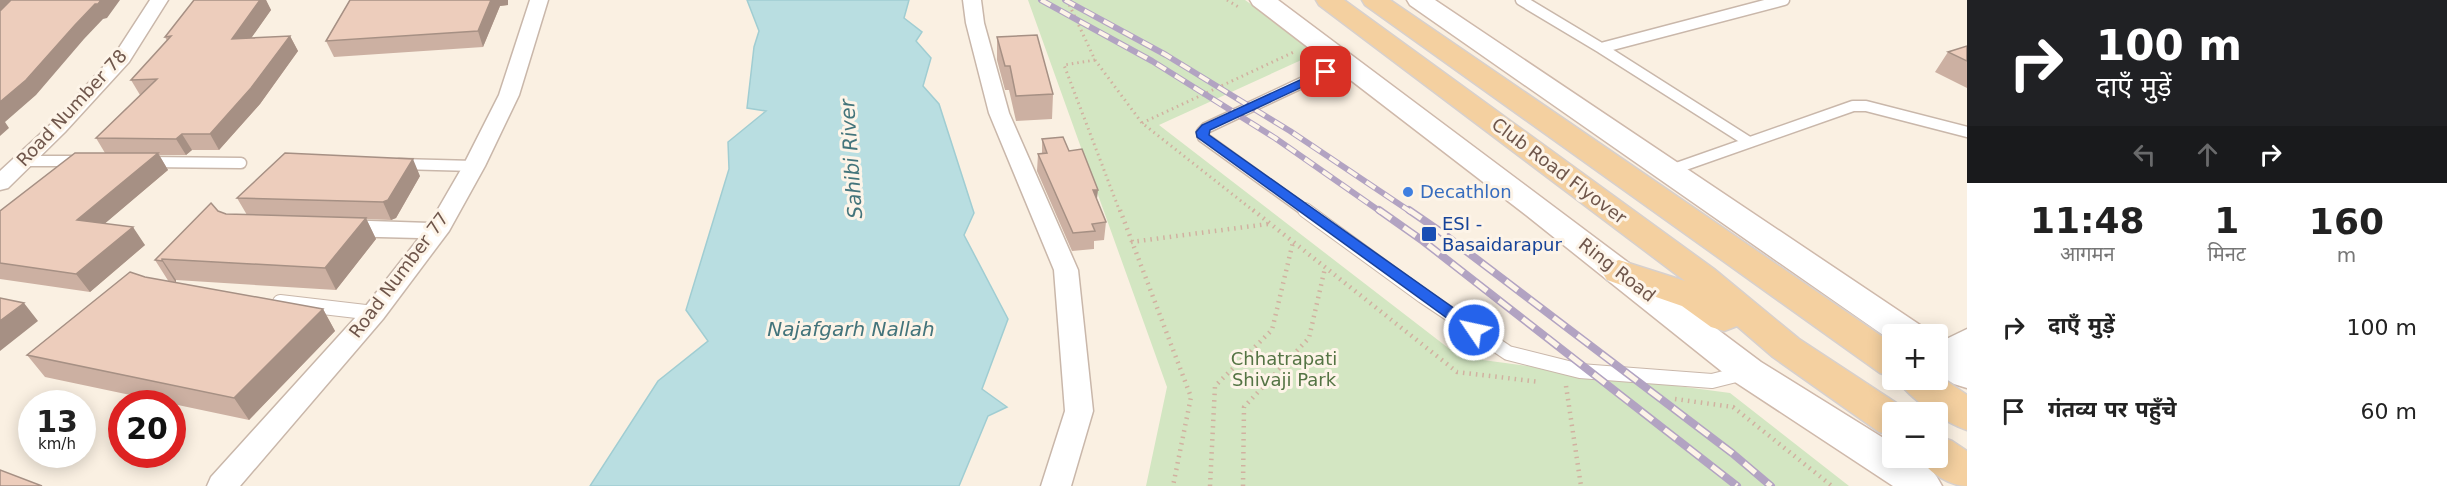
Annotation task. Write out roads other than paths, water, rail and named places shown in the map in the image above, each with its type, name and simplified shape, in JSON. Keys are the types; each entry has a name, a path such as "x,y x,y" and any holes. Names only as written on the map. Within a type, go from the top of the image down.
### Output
{"main road":[{"name":"Club Road Flyover","path":"1328,0 1702,277 1786,348 1882,414"},
{"name":"Club Road Flyover","path":"1374,0 1882,355"},
{"path":"1419,0 1892,324"},
{"name":"Ring Road","path":"1254,6 1346,62 1748,372 1905,472 1921,486"},
{"path":"1619,272 1694,297 1836,397 1882,417"},
{"path":"1949,372 1967,415"}],"street":[{"name":"Road Number 78","path":"0,183 58,128 122,58 159,0"},
{"name":"Road Number 77","path":"222,486 374,313 437,231 474,166 509,95 539,0"},
{"path":"972,0 975,22 999,113 1065,270 1079,411 1056,486"},
{"path":"321,227 437,231"}],"lane":[{"path":"1521,0 1749,142"},
{"path":"1601,48 1784,0"},
{"path":"1346,62 1206,128 1202,132 1203,137 1423,296 1508,353 1580,371 1712,381 1748,372"},
{"path":"1667,171 1858,105 1967,132"},
{"path":"24,161 93,162"},
{"path":"135,162 241,163"},
{"path":"386,164 474,166"},
{"path":"262,300 374,313"}],"water":[{"name":"Najafgarh Nallah","path":"747,0 909,0 904,18 922,32 916,41 931,58 923,86 939,104 974,213 964,235 1008,319 982,389 1007,407 988,416 959,486 590,486 658,381 708,341 686,310 729,169 728,142 766,111 747,108 754,47 759,31"}],"railway":[{"path":"1041,0 1152,61 1275,138 1381,212"},
{"path":"1065,0 1166,55 1290,131 1411,212"},
{"path":"1379,210 1423,241 1737,486"},
{"path":"1409,210 1732,453 1771,486"}],"place":[{"name":"Decathlon","path":"1408,192"},
{"name":"ESI - Basaidarapur","path":"1429,234"}],"water label":[{"name":"Sahibi River","path":"851,159"}],"park label":[{"name":"Chhatrapati Shivaji Park","path":"1284,370"}]}
